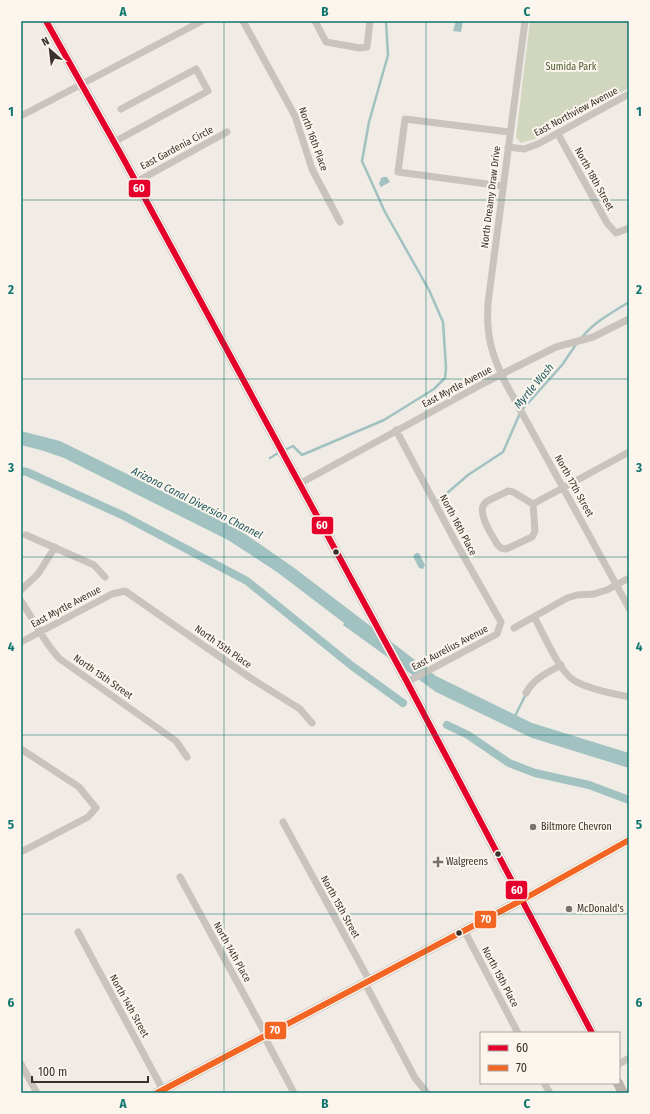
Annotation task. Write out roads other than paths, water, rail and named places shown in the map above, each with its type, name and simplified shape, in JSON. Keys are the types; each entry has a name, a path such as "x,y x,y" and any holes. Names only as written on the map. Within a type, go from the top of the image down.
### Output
{"main road":[{"path":"46,21 136,182 408,685 591,1032"},
{"path":"160,1092 522,900 629,840"},
{"path":"618,1084 623,1093"}],"street":[{"path":"21,116 202,21"},
{"name":"North 16th Place","path":"243,21 295,116 312,169 340,222"},
{"path":"315,21 326,42 360,48 367,47 370,21"},
{"name":"North Dreamy Draw Drive","path":"501,374 488,341 486,320 508,147 518,45 525,21"},
{"path":"114,142 208,91 196,69 121,109"},
{"name":"East Northview Avenue","path":"508,147 524,148 538,144 629,94"},
{"path":"502,186 398,172 405,119 509,132"},
{"name":"East Gardenia Circle","path":"136,182 227,132"},
{"name":"North 18th Street","path":"558,134 606,223 616,233 629,228"},
{"name":"East Myrtle Avenue","path":"299,484 501,374 556,347 592,337 629,319"},
{"name":"North 17th Street","path":"501,374 629,608"},
{"name":"North 16th Place","path":"396,430 455,541 501,622 500,629"},
{"path":"533,504 629,452"},
{"path":"508,491 514,492 533,504 535,531 532,536 512,548 501,548 481,514 482,506 486,502 508,491"},
{"path":"26,535 94,566 105,576"},
{"path":"21,590 38,574 55,547"},
{"path":"514,628 568,598 577,595 594,594 606,590 629,578"},
{"name":"East Myrtle Avenue","path":"21,642 120,590"},
{"name":"North 15th Place","path":"120,590 125,590 249,677 300,709 312,723"},
{"name":"North 15th Street","path":"21,601 41,631 51,651 60,659 176,741 187,757"},
{"path":"534,617 561,665 570,677 575,681 629,696"},
{"name":"East Aurelius Avenue","path":"408,685 497,634 500,629"},
{"path":"526,693 538,678 561,665"},
{"path":"21,749 79,787 96,808 88,817 21,852"},
{"name":"North 15th Street","path":"283,822 367,982 415,1078 427,1093"},
{"name":"North 14th Place","path":"180,877 294,1093"},
{"name":"North 15th Place","path":"464,930 517,1032"},
{"name":"North 14th Street","path":"78,932 160,1092"},
{"path":"620,1063 629,1058"},
{"path":"21,1064 37,1093"},
{"path":"545,1084 550,1093"}],"water":[{"path":"456,21 463,21 461,32 453,31"},
{"path":"387,177 390,182 381,187 379,184 381,178"},
{"path":"21,431 60,441 235,527 293,567 436,676 532,723 629,753 629,768 532,738 436,692 343,625 344,623 277,572 228,540 64,458 21,445"},
{"path":"416,553 419,553 425,565 423,569 419,568 413,556"}],"waterway":[{"path":"285,450 293,446 302,455 384,420 434,389 445,378 446,368 443,322 429,290 385,212 362,161 369,122 388,55 386,21"},
{"name":"Myrtle Wash","path":"581,339 597,323 629,302"},
{"name":"Myrtle Wash","path":"439,500 468,475 503,452 521,411 562,365 577,343"},
{"path":"270,458 280,452"},
{"path":"21,471 27,472 122,515 247,581 352,666 403,703"},
{"name":"Myrtle Wash","path":"194,509 198,499"},
{"path":"514,718 526,694"},
{"path":"447,725 468,735 509,763 535,773 589,785 629,800"}],"place":[{"name":"Biltmore Chevron","path":"533,827"},
{"name":"Walgreens","path":"438,862"},
{"name":"McDonald's","path":"569,909"}],"park label":[{"name":"Sumida Park","path":"571,67"}],"water label":[{"name":"Arizona Canal Diversion Channel","path":"197,503"}]}
